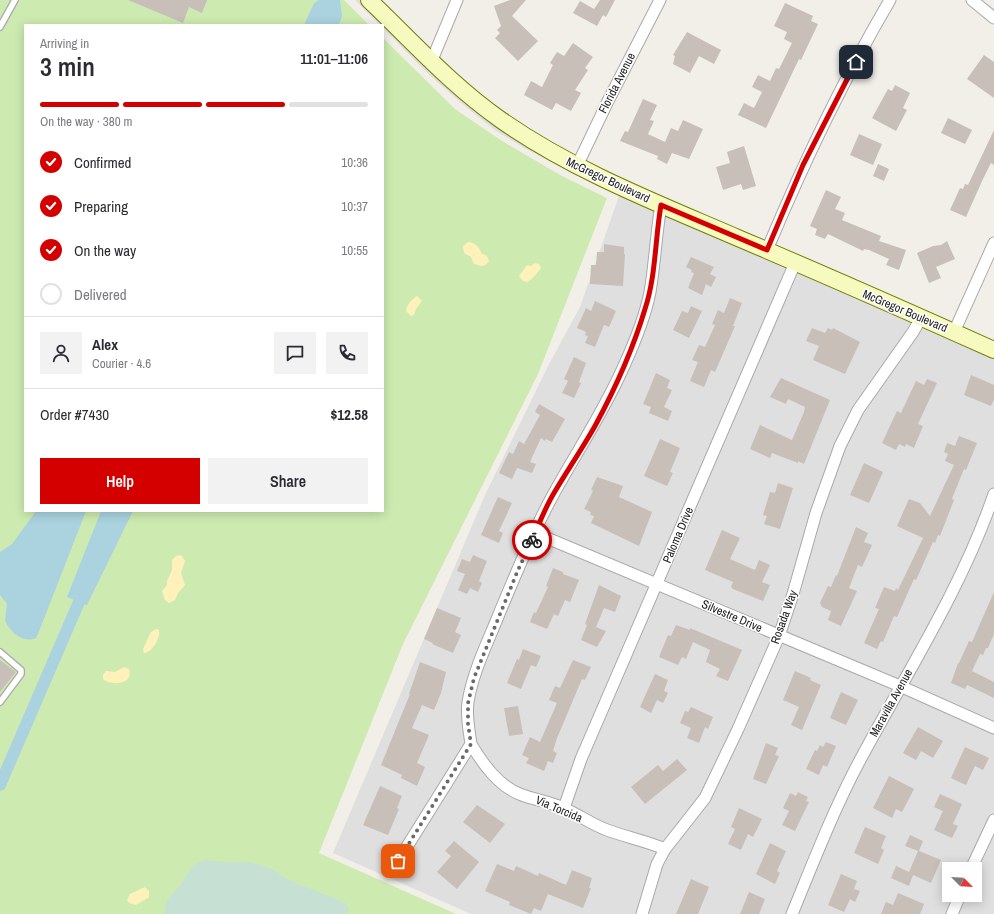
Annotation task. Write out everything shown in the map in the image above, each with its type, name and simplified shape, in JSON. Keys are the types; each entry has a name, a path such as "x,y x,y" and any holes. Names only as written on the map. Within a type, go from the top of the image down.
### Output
{"main road":[{"name":"McGregor Boulevard","path":"369,0 472,98 501,120 577,166 661,205 994,350"}],"street":[{"path":"432,60 457,0"},
{"name":"Florida Avenue","path":"577,166 608,101 660,0"},
{"path":"767,250 803,165 890,0"},
{"path":"972,0 994,18"},
{"path":"398,861 471,744 468,724 468,703 474,678 518,570 535,533 554,494 595,425 623,368 641,322 650,293 654,270 656,233 661,205"},
{"path":"954,332 994,243"},
{"name":"Paloma Drive","path":"564,808 581,759 795,263"},
{"name":"Rosada Way","path":"642,914 652,878 665,849 705,798 738,729 779,636 793,594 816,513 840,446 858,410 921,318"},
{"name":"Maravilla Avenue","path":"792,914 827,830 858,763 940,614 967,559 994,494"},
{"name":"Silvestre Drive","path":"535,533 900,686 994,728"},
{"name":"Via Torcida","path":"471,744 481,761 507,787 521,795 564,808 606,830 645,841 665,849"},
{"path":"974,862 994,820"},
{"path":"952,914 957,902"}],"lane":[{"path":"0,27 15,0"},
{"path":"0,652 21,670 21,674 0,702"}],"shaded area":[{"path":"355,0 360,0 435,73 497,125 994,357 994,914 471,914 333,853 485,495 548,366 580,307 619,196 526,149 496,131 461,103 424,70 384,29 384,24 379,24"}],"green space":[{"path":"0,0 344,0 368,24 24,24 24,512 384,512 384,39 455,109 502,141 562,176 607,198 538,374 403,644 319,853 456,914 0,914"},
{"path":"205,860 254,863 266,866 291,881 345,903 349,909 346,914 165,914 166,904 170,897 193,866"}],"sand":[{"path":"468,242 476,245 481,253 487,256 489,261 485,265 482,266 474,264 471,257 464,253 463,246"},
{"path":"535,263 539,264 541,268 529,281 523,281 519,276 527,265 531,266"},
{"path":"417,296 422,301 416,309 414,315 411,316 406,309"},
{"path":"179,555 182,556 185,561 181,573 185,585 178,593 175,600 169,603 165,600 162,591 167,585 167,581 172,570 172,560"},
{"path":"156,629 159,630 159,637 153,648 144,653 143,649 151,632"},
{"path":"124,667 129,669 130,674 125,681 121,683 111,683 103,679 103,675 106,671 115,672"},
{"path":"145,887 149,891 149,897 136,905 129,903 127,900 130,894"}],"water":[{"path":"319,0 340,0 342,16 339,24 304,24 314,3"},
{"path":"35,512 86,512 36,638 26,639 18,636 10,629 5,621 7,604 0,595 0,552 12,544"},
{"path":"101,512 133,512 87,605 67,597"}],"building":[{"path":"128,0 207,0 202,13 189,7 183,23"},
{"path":"510,0 526,0 512,16 538,41 518,61 495,38 500,33 497,30 501,26 494,6"},
{"path":"600,0 615,0 606,17 603,15 597,26 573,13 580,1 594,9"},
{"path":"785,3 813,16 811,21 818,24 801,60 799,59 766,128 738,115 744,103 754,108 762,92 752,87 758,75 770,81 776,68 779,69 792,43 784,39 787,32 774,26"},
{"path":"687,32 721,50 714,64 699,56 690,73 673,64 675,56 673,55"},
{"path":"573,43 593,57 585,68 588,70 575,90 581,93 571,111 556,103 552,110 524,95 531,81 542,87 553,65 550,63 557,52 564,56"},
{"path":"984,55 994,62 994,98 967,79"},
{"path":"895,85 910,93 903,108 907,110 896,131 872,118 888,89 892,91"},
{"path":"643,99 657,105 650,120 654,121 648,134 665,142 671,128 678,131 683,120 703,129 689,159 672,153 667,164 657,159 658,156 620,141 625,131 628,132"},
{"path":"948,118 972,130 965,144 941,133"},
{"path":"994,130 994,165 991,163 966,217 950,210 960,188 963,189 965,184 968,185"},
{"path":"859,134 882,144 873,165 850,155"},
{"path":"744,146 756,186 743,190 741,184 723,190 716,167 730,163 727,152"},
{"path":"878,164 889,169 884,181 873,176"},
{"path":"826,190 841,197 835,209 845,213 842,220 881,236 879,241 906,250 899,270 886,265 889,259 869,250 864,249 863,251 828,234 825,239 815,235 817,229 810,226"},
{"path":"947,241 955,259 936,267 941,278 929,283 917,253 933,246 941,245"},
{"path":"604,244 624,247 623,286 590,284 591,265 596,265 597,252 604,252"},
{"path":"691,257 714,267 710,274 716,277 711,287 706,284 702,295 688,288 694,273 686,267"},
{"path":"730,298 742,303 733,326 735,326 715,372 711,370 704,387 690,381 698,362 692,360 699,345 705,347 715,325 712,324 718,310 724,313"},
{"path":"595,301 616,311 609,327 604,325 595,347 585,343 588,336 585,335 586,332 577,328 586,308 591,311"},
{"path":"691,306 702,311 689,338 673,330 682,311 688,313"},
{"path":"812,328 825,333 828,328 832,330 833,328 860,342 845,374 813,360 819,346 806,341"},
{"path":"574,357 586,363 579,382 581,383 574,398 562,393 568,381 564,379"},
{"path":"656,373 670,380 667,388 672,390 664,407 672,411 668,421 649,413 651,407 643,404"},
{"path":"971,375 994,385 994,399 991,406 964,395"},
{"path":"781,378 830,400 804,464 772,453 770,458 750,449 760,425 792,440 805,407 788,399 786,404 770,397"},
{"path":"927,379 937,383 918,424 923,426 914,448 906,444 905,447 899,444 896,450 882,443 897,411 901,413 916,381 924,385"},
{"path":"539,404 565,419 552,442 546,439 545,441 541,438 530,462 536,464 532,473 517,468 512,479 499,473 509,452 513,454 519,441 524,444 540,415 535,412"},
{"path":"959,436 977,443 953,496 952,499 954,500 940,536 938,535 935,543 933,542 897,617 894,616 883,642 881,641 877,649 864,643 879,609 875,608 884,587 895,591 896,588 898,590 923,538 897,526 909,499 920,503 930,516 954,465 945,461 948,454 944,452 947,443 955,446"},
{"path":"660,439 680,448 670,472 673,473 667,486 644,476"},
{"path":"864,463 883,472 869,503 850,495"},
{"path":"597,477 623,486 619,497 652,512 639,546 591,523 594,516 590,515 591,512 584,509 593,491 591,490"},
{"path":"778,483 793,488 780,529 764,524 767,516 763,515 770,492 775,493"},
{"path":"498,497 512,503 499,531 503,533 499,543 481,535"},
{"path":"856,527 868,533 864,542 872,545 862,567 858,565 849,588 857,591 841,626 828,620 831,611 822,607 820,603 828,586 831,587 836,575 837,576"},
{"path":"722,530 740,538 730,559 755,570 759,560 770,565 762,582 770,585 763,601 733,589 731,587 733,582 705,570"},
{"path":"473,555 487,561 479,581 482,583 478,592 470,588 467,594 458,590 465,574 457,571 462,559 470,562"},
{"path":"553,568 563,572 563,574 579,580 570,602 565,600 558,616 554,614 547,629 530,622 534,612 536,613 548,587 546,586"},
{"path":"599,585 621,596 615,612 604,608 596,627 606,631 597,647 581,640"},
{"path":"994,592 994,634 988,648 986,648 983,655 980,654 972,671 994,682 994,698 967,685 965,689 951,683 958,663 969,641 972,642"},
{"path":"437,608 461,618 455,632 461,635 453,653 424,639"},
{"path":"676,625 690,630 690,628 742,650 728,681 716,676 720,669 706,662 710,650 693,642 686,659 682,657 678,665 659,657 668,635 671,636"},
{"path":"523,649 541,656 536,667 531,665 521,689 507,683"},
{"path":"0,660 16,672 0,692"},
{"path":"573,660 591,667 585,680 582,679 557,738 553,751 557,753 553,763 548,761 544,771 526,763 529,758 522,755 530,737 540,742 557,703 549,700 555,686 560,688"},
{"path":"420,662 446,672 441,693 434,710 422,705 412,728 429,735 417,763 425,767 417,786 401,778 402,775 381,765 410,694"},
{"path":"795,671 811,678 810,680 821,685 802,730 791,725 799,707 783,700"},
{"path":"655,674 668,680 664,691 668,693 663,703 657,700 651,713 640,707"},
{"path":"841,692 858,700 846,725 830,718"},
{"path":"518,706 523,734 509,736 504,708"},
{"path":"691,707 713,717 708,729 705,727 699,743 687,738 691,728 680,723 685,711 688,712"},
{"path":"918,727 943,741 933,758 921,751 916,760 903,753"},
{"path":"826,742 836,746 827,767 823,765 819,775 806,769 815,750 817,751 820,745 823,747"},
{"path":"766,743 778,748 775,755 779,756 766,784 753,779"},
{"path":"965,747 989,758 983,770 975,766 966,785 951,778"},
{"path":"677,759 687,770 645,804 631,787 658,765 663,771"},
{"path":"889,776 914,789 902,812 896,809 892,818 873,808"},
{"path":"380,786 402,796 397,808 399,809 388,835 363,825"},
{"path":"798,792 808,797 806,801 809,802 795,831 782,825 789,811 783,808 790,793 796,796"},
{"path":"940,794 962,804 953,824 958,826 952,838 934,830 943,811 934,807"},
{"path":"477,805 505,824 490,843 463,822"},
{"path":"739,808 762,819 753,837 748,834 741,850 728,844 735,829 731,827"},
{"path":"865,827 886,836 881,848 884,850 878,864 854,853"},
{"path":"910,835 923,841 919,851 941,860 931,883 913,875 909,886 891,878 896,866 909,872 918,851 905,846"},
{"path":"454,841 479,862 457,889 437,872 451,856 445,851"},
{"path":"770,843 786,851 777,871 780,873 775,884 756,874"},
{"path":"497,864 514,871 516,866 538,876 539,873 566,885 572,870 592,878 589,888 591,888 583,908 548,894 541,911 534,908 531,914 509,905 510,902 485,891"},
{"path":"841,874 857,881 854,889 860,891 855,902 850,899 844,912 828,905"},
{"path":"691,879 709,887 698,914 676,914"},
{"path":"749,892 765,899 759,914 740,914"},
{"path":"898,893 924,904 920,914 881,914 886,902 893,905"}],"waterway":[{"path":"0,785 85,588"}],"way so far":[{"path":"398,861 460,764 471,744 468,724 468,703 474,678 482,655 532,540"}],"route":[{"path":"532,540 542,516 554,494 595,425 623,368 641,322 650,293 654,270 656,233 661,205 767,250 803,165 856,62"}]}
